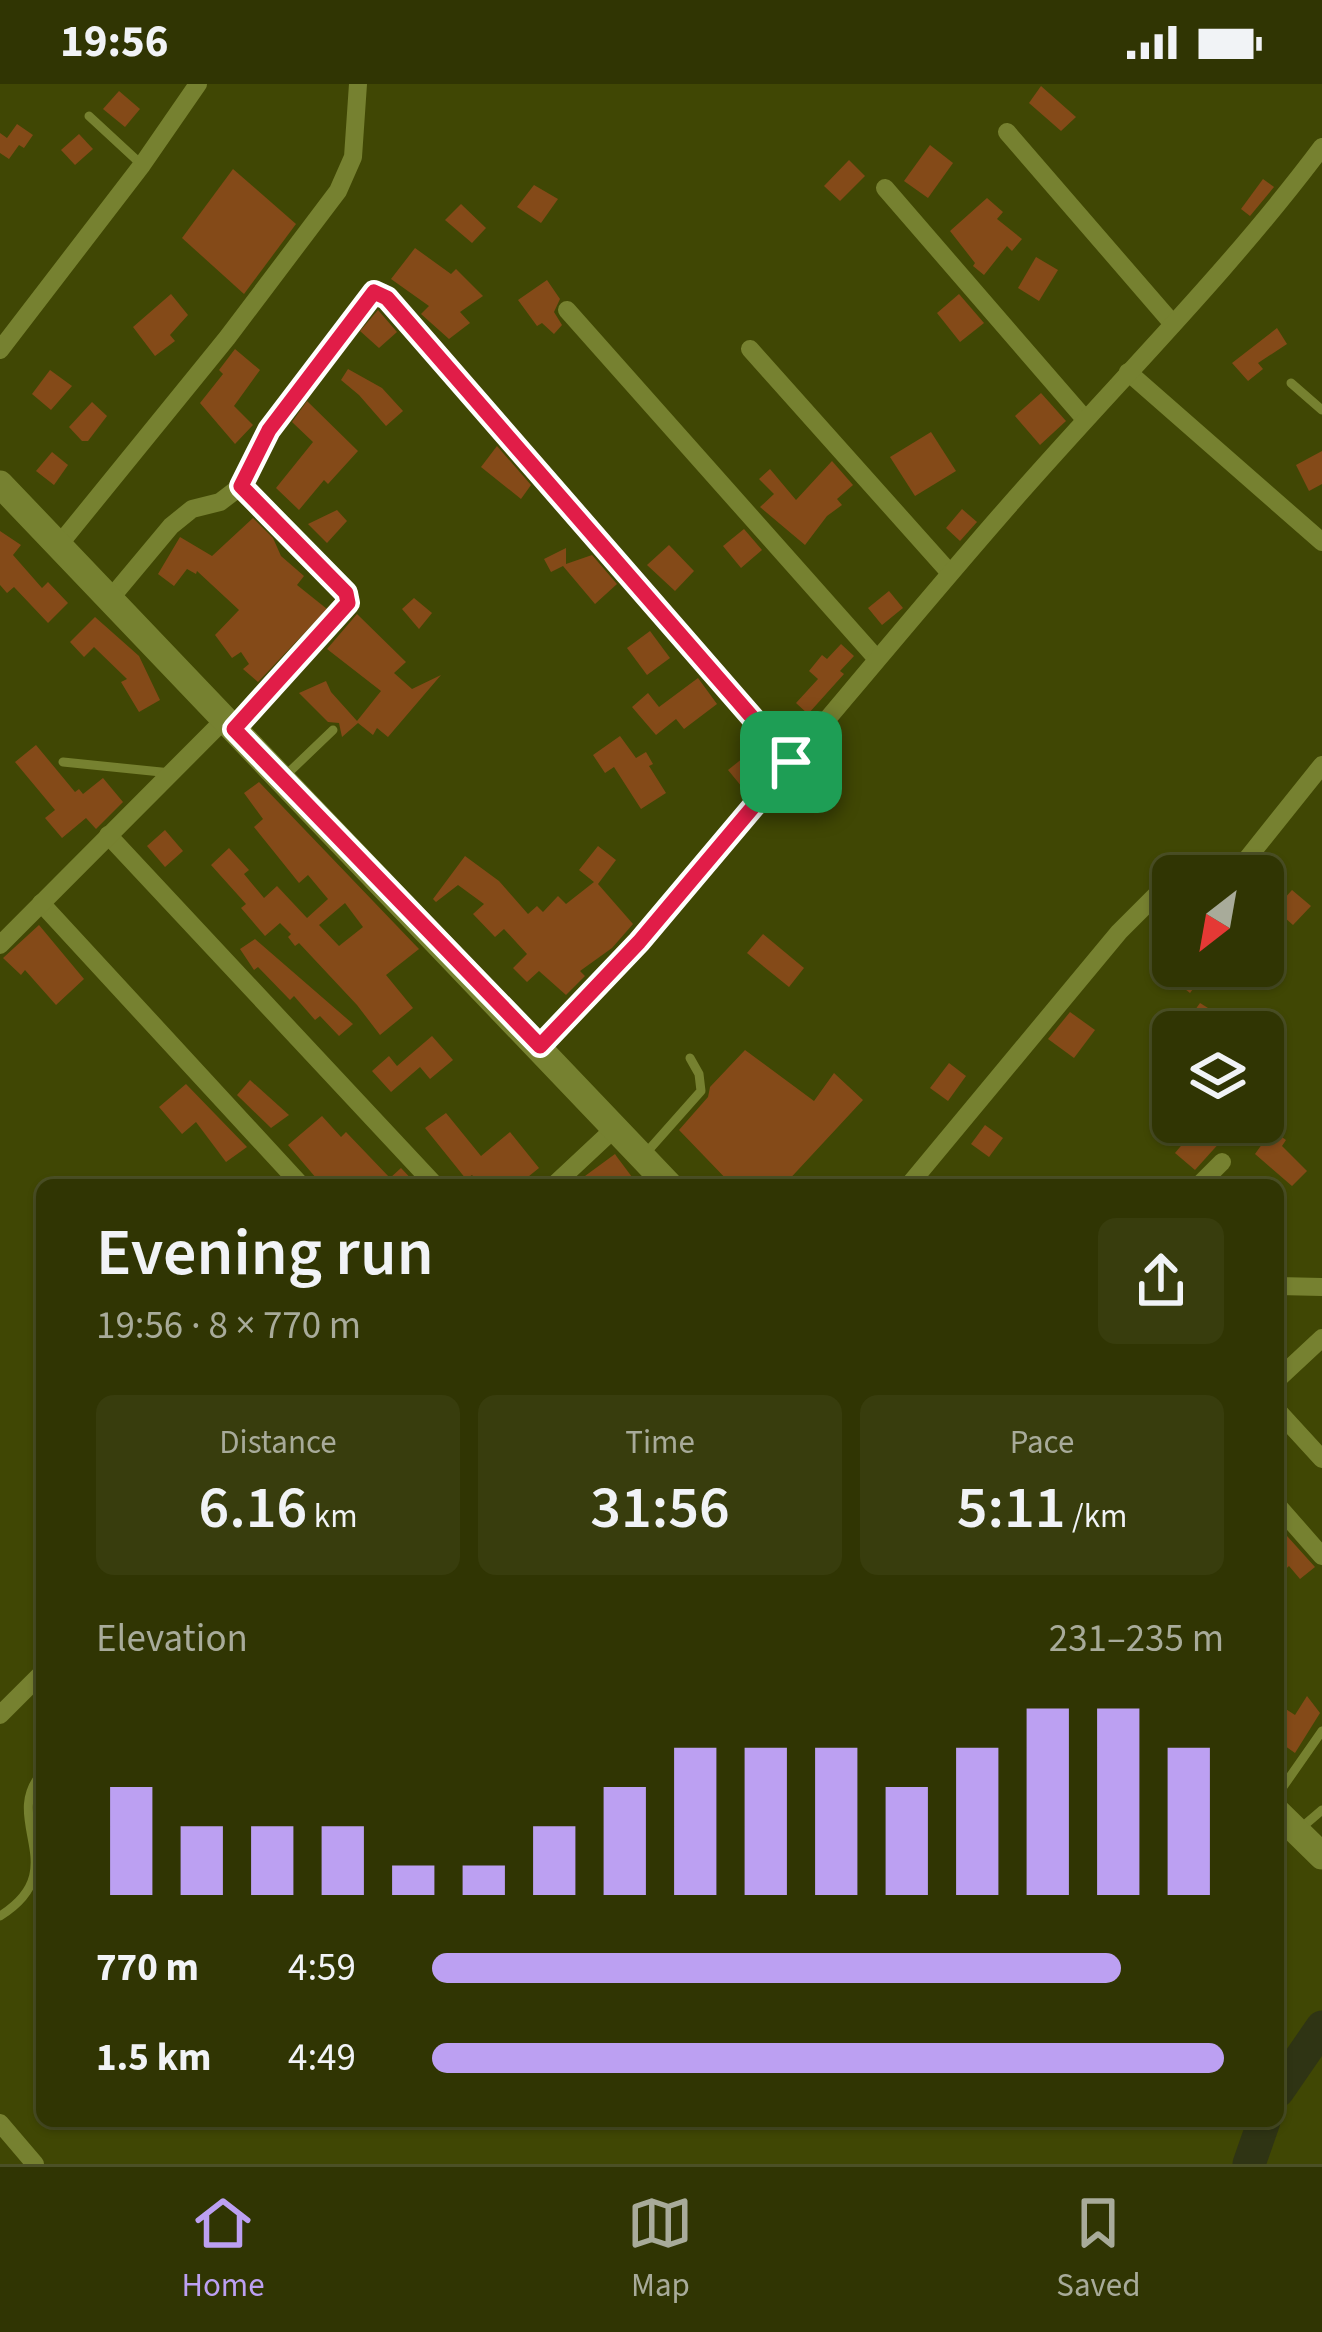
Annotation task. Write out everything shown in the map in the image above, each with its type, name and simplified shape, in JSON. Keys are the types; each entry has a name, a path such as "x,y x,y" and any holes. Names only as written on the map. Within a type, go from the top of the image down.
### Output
{"main road":[{"path":"0,484 663,1179"},
{"path":"1287,1822 1322,1856"}],"street":[{"path":"0,350 142,165 197,84"},
{"path":"58,546 227,338 338,190 353,157 358,84"},
{"path":"1007,132 1173,324"},
{"path":"540,1046 639,942 1084,418 1274,211 1322,147"},
{"path":"885,188 1084,418"},
{"path":"110,599 171,526 192,509 220,502 241,486 278,418 368,297 381,293 791,762"},
{"path":"567,310 877,659"},
{"path":"750,349 950,573"},
{"path":"1128,372 1322,542"},
{"path":"0,945 171,773 229,724 343,612 349,598 241,486"},
{"path":"1247,855 1322,765"},
{"path":"108,835 429,1179"},
{"path":"914,1179 1119,932 1152,899"},
{"path":"41,903 295,1179"},
{"path":"560,1179 614,1128"},
{"path":"1205,1179 1222,1162"},
{"path":"1284,1286 1322,1287"},
{"path":"1284,1373 1322,1338"},
{"path":"1284,1418 1322,1459"},
{"path":"1284,1513 1322,1556"},
{"path":"0,1714 36,1679"},
{"path":"0,2123 35,2164"}],"lane":[{"path":"89,116 142,165"},
{"path":"1291,383 1322,410"},
{"path":"282,779 333,730"},
{"path":"63,762 171,773"},
{"path":"642,1157 701,1091 690,1058"},
{"path":"1284,1785 1322,1731"},
{"path":"0,1916 13,1908 33,1876 22,1797 36,1780"},
{"path":"1287,1822 1322,1810"}],"building":[{"path":"1041,86 1076,117 1061,131 1029,103"},
{"path":"119,91 140,109 125,127 103,109"},
{"path":"17,124 33,135 9,159 0,153 0,133 7,138"},
{"path":"79,134 93,149 75,165 61,150"},
{"path":"930,145 953,163 928,198 904,181"},
{"path":"849,160 865,176 840,201 824,186"},
{"path":"233,169 296,224 244,294 182,238"},
{"path":"1263,179 1274,187 1250,216 1241,209"},
{"path":"534,185 558,199 541,223 517,207"},
{"path":"987,198 1003,212 997,219 1022,239 1012,251 1007,246 984,275 950,231"},
{"path":"461,204 486,228 472,243 445,220"},
{"path":"415,248 451,274 456,269 483,296 460,312 470,323 449,339 421,314 429,306 391,279"},
{"path":"1036,257 1058,270 1039,301 1018,288"},
{"path":"547,280 560,299 554,312 562,325 554,334 542,323 537,326 518,300"},
{"path":"171,294 188,315 170,335 175,341 155,356 133,327"},
{"path":"959,294 984,323 960,342 937,313"},
{"path":"378,310 397,332 379,348 360,331"},
{"path":"1277,328 1287,344 1258,363 1263,369 1248,381 1232,363"},
{"path":"235,349 260,370 234,406 253,425 235,444 200,403"},
{"path":"348,369 382,388 403,411 386,426 341,380"},
{"path":"50,370 72,386 51,410 32,394"},
{"path":"1041,393 1066,421 1040,445 1015,416"},
{"path":"307,401 358,451 299,510 276,488 313,442 292,422"},
{"path":"92,402 107,416 88,441 82,441 69,427"},
{"path":"931,432 956,471 915,496 890,457"},
{"path":"497,446 531,485 521,499 481,467"},
{"path":"1322,451 1322,484 1309,491 1296,465"},
{"path":"52,452 68,465 54,485 36,471"},
{"path":"832,461 853,485 837,499 842,505 805,545 760,507 774,494 759,479 770,469 796,500"},
{"path":"962,509 977,522 960,541 946,528"},
{"path":"337,510 347,521 327,543 308,524"},
{"path":"253,518 273,538 281,556 304,576 297,585 327,609 258,682 243,669 249,664 241,652 232,658 215,635 239,610 197,571 187,569 174,586 158,574 180,537 212,556"},
{"path":"744,529 762,550 741,568 723,546"},
{"path":"0,531 21,545 13,555 42,588 48,582 68,603 48,623 14,587 7,593 0,585"},
{"path":"669,545 694,571 675,591 647,565"},
{"path":"566,548 566,564 592,555 617,584 595,604 563,566 551,572 544,559"},
{"path":"889,591 903,608 882,625 868,608"},
{"path":"414,598 432,613 419,629 402,609"},
{"path":"357,614 406,662 394,673 412,689 441,675 388,737 377,728 373,735 358,723 342,737 339,723 328,722 299,693 326,681 357,721 381,691 327,649"},
{"path":"95,617 139,656 160,700 139,712 121,682 127,679 94,647 84,657 70,642"},
{"path":"650,631 670,658 647,675 627,648"},
{"path":"841,644 854,656 808,714 796,703 818,679 809,671 822,655 827,659"},
{"path":"698,678 717,704 684,729 676,719 656,735 632,707 648,693 659,707"},
{"path":"620,736 636,758 646,752 666,793 641,809 614,767 605,773 593,755"},
{"path":"36,745 75,792 79,789 83,794 103,778 123,802 96,829 86,818 62,838 45,818 55,810 15,762"},
{"path":"753,750 767,766 742,787 728,770"},
{"path":"259,782 419,949 386,975 413,1008 380,1035 299,943 295,946 280,923 265,936 241,908 246,904 211,865 229,848 249,870 244,874 264,898 277,886 307,918 328,899 308,875 299,883 254,827 263,819 244,793","holes":["345,903 363,927 339,946 319,925"]},
{"path":"165,830 183,851 165,867 147,846"},
{"path":"598,846 616,860 598,884 633,924 612,948 580,971 585,976 566,995 539,971 527,982 513,968 527,954 504,929 495,937 473,914 484,904 458,885 436,902 433,899 465,856 499,881 528,914 537,906 543,912 558,896 566,904 594,882 579,870"},
{"path":"1292,890 1311,906 1293,925 1284,917 1284,899"},
{"path":"39,925 84,979 56,1005 25,970 21,975 3,958"},
{"path":"763,934 804,968 789,987 747,953"},
{"path":"255,939 353,1024 339,1036 320,1016 315,1020 294,996 290,1000 258,967 254,970 240,949"},
{"path":"1070,1012 1095,1030 1074,1058 1048,1039"},
{"path":"432,1036 453,1060 430,1079 420,1067 391,1092 372,1071 389,1056 397,1066"},
{"path":"745,1050 814,1101 834,1073 863,1100 790,1179 726,1179 679,1130 708,1097 710,1087"},
{"path":"949,1063 966,1076 948,1101 930,1088"},
{"path":"250,1080 289,1115 271,1128 237,1095"},
{"path":"186,1084 247,1147 226,1162 196,1122 182,1134 159,1107"},
{"path":"446,1113 481,1156 510,1132 539,1168 525,1179 476,1179 472,1175 466,1179 425,1128"},
{"path":"322,1116 341,1137 346,1132 390,1178 401,1168 411,1179 317,1179 288,1145"},
{"path":"985,1125 1003,1138 989,1157 971,1144"},
{"path":"1183,1143 1219,1143 1195,1170 1175,1153"},
{"path":"1263,1143 1284,1143 1307,1171 1292,1186 1255,1154"},
{"path":"615,1154 634,1179 587,1179"},
{"path":"1284,1533 1315,1567 1300,1579 1289,1566 1284,1571"},
{"path":"1307,1696 1320,1713 1295,1753 1284,1745 1284,1708 1295,1715"}],"waterway":[{"path":"1284,2082 1322,2027"},
{"path":"1249,2164 1262,2127"}],"route":[{"path":"374,292 387,298 791,762 639,942 540,1046 234,729 348,603 346,593 241,486 269,430 368,297 374,292"}]}
